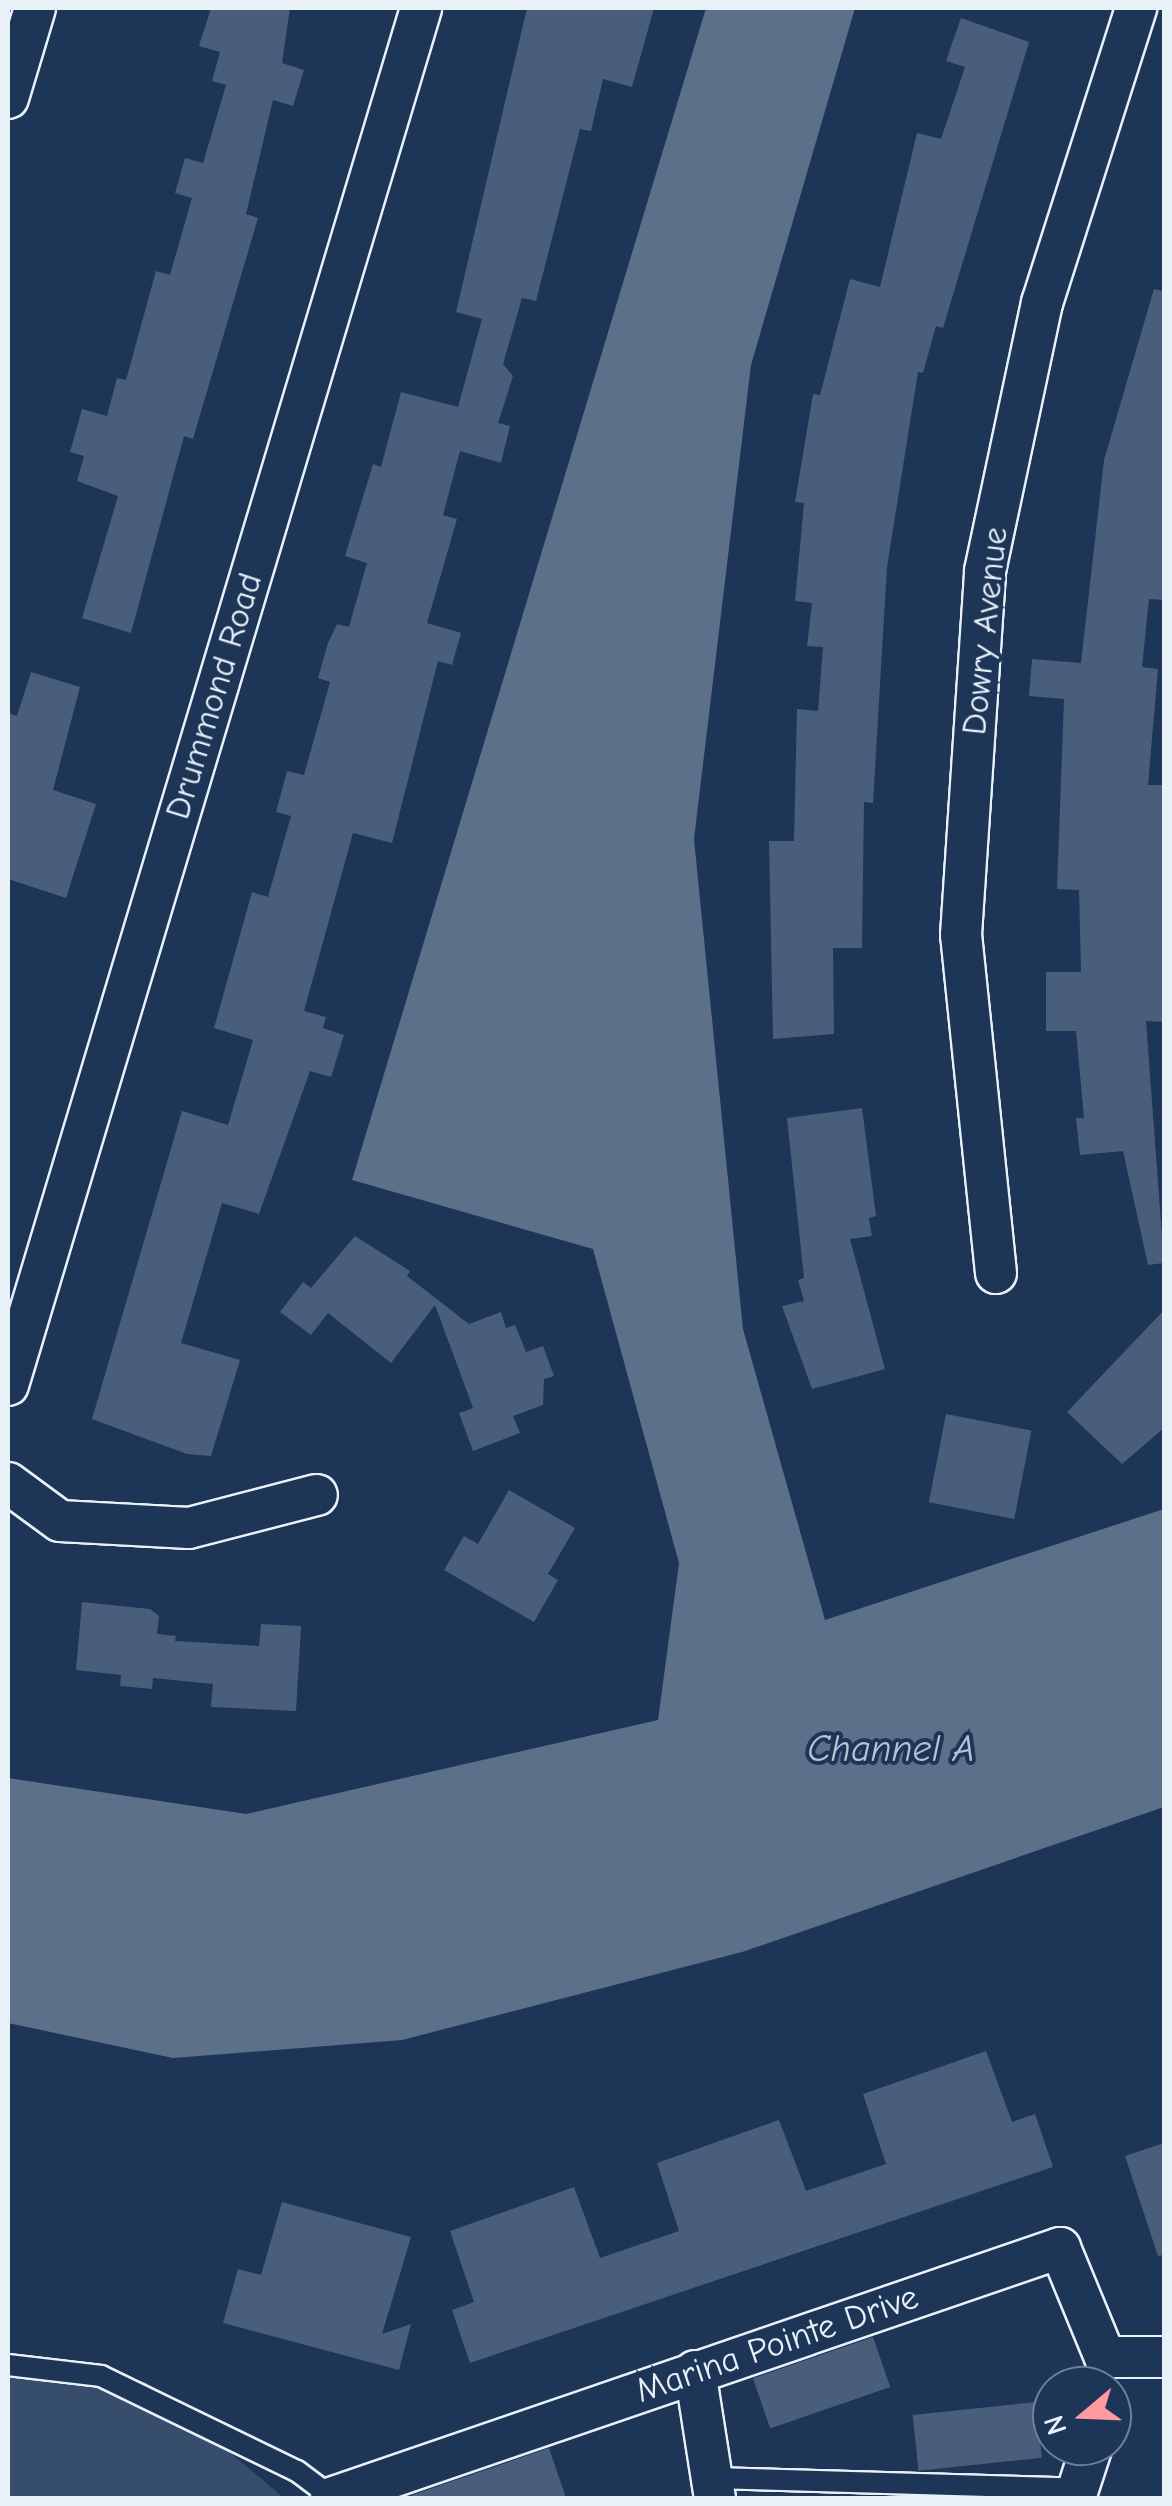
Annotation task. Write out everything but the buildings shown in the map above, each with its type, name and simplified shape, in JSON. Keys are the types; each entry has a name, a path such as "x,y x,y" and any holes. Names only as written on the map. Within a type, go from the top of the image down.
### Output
{"street":[{"path":"8,98 36,8"},
{"name":"Drummond Road","path":"8,1385 421,8"},
{"name":"Dowry Avenue","path":"996,1272 961,935 985,570 1042,303 1136,8"},
{"path":"8,1482 60,1521 189,1528 318,1495"},
{"name":"Marina Pointe Drive","path":"330,2497 1060,2248 1102,2366"},
{"name":"Marina Pointe Drive","path":"1125,2366 1164,2357"},
{"path":"695,2371 716,2488"},
{"path":"1078,2494 1086,2466"}],"lane":[{"path":"8,2365 101,2376 297,2471 330,2497"},
{"path":"716,2488 1078,2494"}],"shaded area":[{"path":"8,2363 146,2382 284,2498 8,2498"}],"water":[{"name":"Channel A","path":"706,8 855,8 751,365 694,839 743,1329 825,1620 1164,1509 1164,1807 742,1952 402,2040 173,2058 8,2023 8,1778 246,1814 658,1720 679,1563 593,1249 352,1180"}]}
